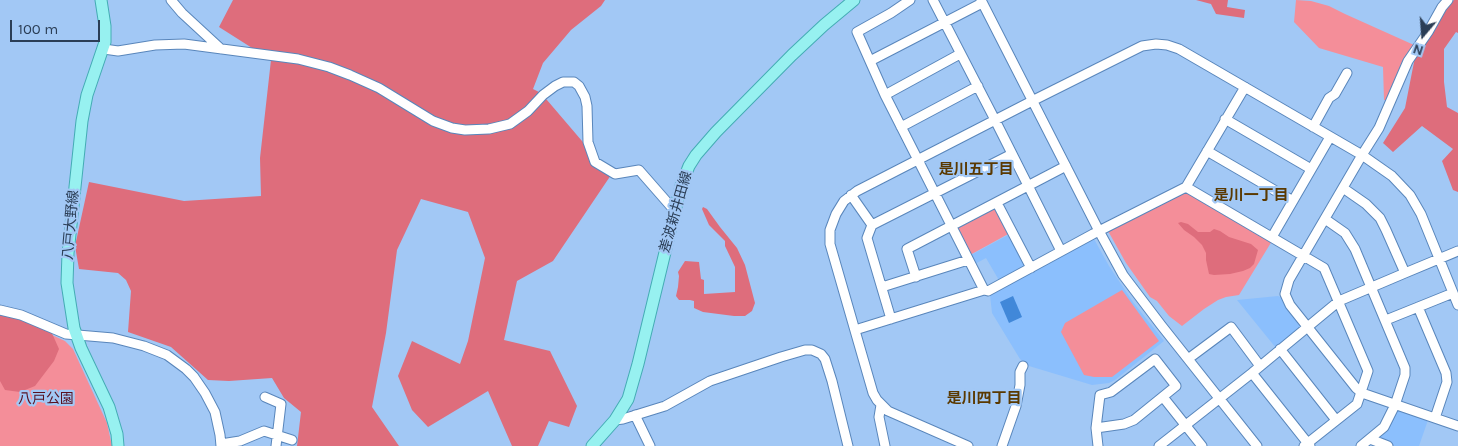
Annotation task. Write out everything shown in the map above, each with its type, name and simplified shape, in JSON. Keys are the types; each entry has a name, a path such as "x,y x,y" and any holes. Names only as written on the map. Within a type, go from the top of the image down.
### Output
{"main road":[{"name":"八戸大野線","path":"101,0 106,34 104,49 88,95 82,121 67,264 67,283 71,317 76,335 109,407 117,434 118,446"},
{"name":"差波新井田線","path":"592,446 615,420 628,400 674,210 689,166 709,139 798,49 854,0"}],"street":[{"path":"171,0 182,14 221,49"},
{"path":"910,0 857,32 884,95 984,290"},
{"path":"933,0 996,120 1061,251"},
{"path":"1448,0 1408,61 1379,128 1289,280 1285,294 1290,305 1362,393 1458,426"},
{"path":"870,61 946,23 981,1 1123,275 1145,306 1257,446"},
{"path":"104,49 118,51 143,46 172,44 298,58 329,67 379,88 433,121 452,128 465,130 489,129 510,124 528,111 555,86 562,82 574,82 579,86 585,97 588,142 595,162 614,174 639,170 674,210"},
{"path":"968,446 894,414 881,405 873,393 834,262 829,238 832,223 844,201 851,195 1135,48 1156,44 1179,48 1362,155 1392,176 1410,196 1421,214 1458,305"},
{"path":"884,95 960,54"},
{"path":"1313,127 1329,98 1335,94 1347,73"},
{"path":"901,127 978,86"},
{"path":"855,330 984,290 988,291 1099,231 1186,187 1245,87"},
{"path":"1225,119 1311,169"},
{"path":"1272,237 1330,137"},
{"path":"1207,151 1293,201"},
{"path":"891,319 867,238 872,225 1012,154"},
{"path":"916,277 907,249 1066,166"},
{"path":"1186,187 1324,268 1368,371 1357,404 1307,445 1252,373"},
{"path":"1344,188 1366,204 1380,218 1404,273"},
{"path":"851,195 872,225"},
{"path":"997,203 1031,268"},
{"path":"1325,219 1345,233 1356,249 1405,368 1405,375 1395,404 1384,427 1362,446"},
{"path":"1159,446 1308,328 1339,301 1458,252"},
{"path":"882,287 968,260"},
{"path":"1386,320 1453,292"},
{"path":"1418,307 1446,373 1447,382 1435,418"},
{"path":"0,310 21,315 58,332 101,336 124,341 158,351 177,362 194,377 211,402 221,445 240,441 264,431 292,440"},
{"path":"1188,359 1230,327 1260,366"},
{"path":"615,420 665,406 710,381 781,357 805,350 812,350 821,354 825,359 848,446"},
{"path":"1280,350 1336,420"},
{"path":"1096,428 1124,424 1134,420 1176,386 1155,359 1111,392 1100,394 1096,428 1098,446"},
{"path":"1002,446 1016,406 1020,385 1020,372 1023,366"},
{"path":"265,397 281,404 279,435 276,446"},
{"path":"1163,397 1202,446"},
{"path":"881,405 880,417 885,446"},
{"path":"635,415 650,446"},
{"path":"1370,439 1388,446"}],"shaded area":[{"path":"233,0 605,0 601,6 571,30 543,63 533,89 541,93 611,175 553,261 517,281 504,340 550,351 577,406 569,427 549,421 538,446 512,446 488,391 428,427 412,410 398,376 412,341 460,364 468,341 485,258 468,212 421,199 397,250 386,333 372,407 399,446 297,446 301,412 284,398 272,378 229,381 208,380 171,347 128,332 131,291 126,280 118,273 79,269 75,246 89,182 184,201 261,196 260,158 271,60 219,27"},
{"path":"1196,0 1228,0 1227,7 1245,10 1244,18 1216,14 1211,4"},
{"path":"1454,0 1458,0 1458,33 1456,32 1444,49 1444,82 1447,107 1458,113 1458,192 1453,190 1442,161 1453,149 1422,126 1393,152 1383,143 1405,108 1415,57 1441,13"},
{"path":"703,207 707,209 737,248 745,265 755,303 752,311 745,316 703,312 694,308 694,301 679,300 676,296 678,272 685,261 699,262 701,279 704,280 704,294 735,292 735,267 725,246 725,241 709,225 702,209"},
{"path":"1178,223 1188,224 1198,232 1210,232 1214,229 1229,237 1251,244 1258,250 1254,264 1243,271 1230,274 1209,274 1206,253 1202,245 1184,230"},
{"path":"1010,234 1027,267 1000,282 986,258 975,264 971,255"},
{"path":"1094,239 1133,302 1164,341 1115,380 1109,383 1092,385 1029,366 1020,359 992,313 990,295 991,291"},
{"path":"1013,296 1022,317 1009,323 1000,302"},
{"path":"1281,297 1284,305 1301,326 1300,329 1276,348 1237,300"},
{"path":"0,313 51,331 59,349 54,361 35,386 20,392 5,390 0,381"},
{"path":"1399,410 1428,420 1419,446 1395,446 1379,440 1378,436 1396,411"}],"green space":[{"path":"1296,0 1311,1 1329,6 1414,45 1389,101 1384,100 1383,67 1319,48 1294,22"},
{"path":"1185,192 1189,192 1272,241 1239,295 1218,300 1182,326 1169,316 1157,301 1150,297 1126,263 1108,231"},
{"path":"993,207 997,208 1010,233 970,255 956,229 957,226"},
{"path":"1122,290 1159,341 1112,377 1084,375 1061,332 1065,323"},
{"name":"八戸公園","path":"0,315 26,323 65,341 73,349 107,423 112,446 0,446"}],"district":[{"name":"是川五丁目","path":"976,170"},
{"name":"是川一丁目","path":"1251,196"},
{"name":"是川四丁目","path":"984,399"}]}
